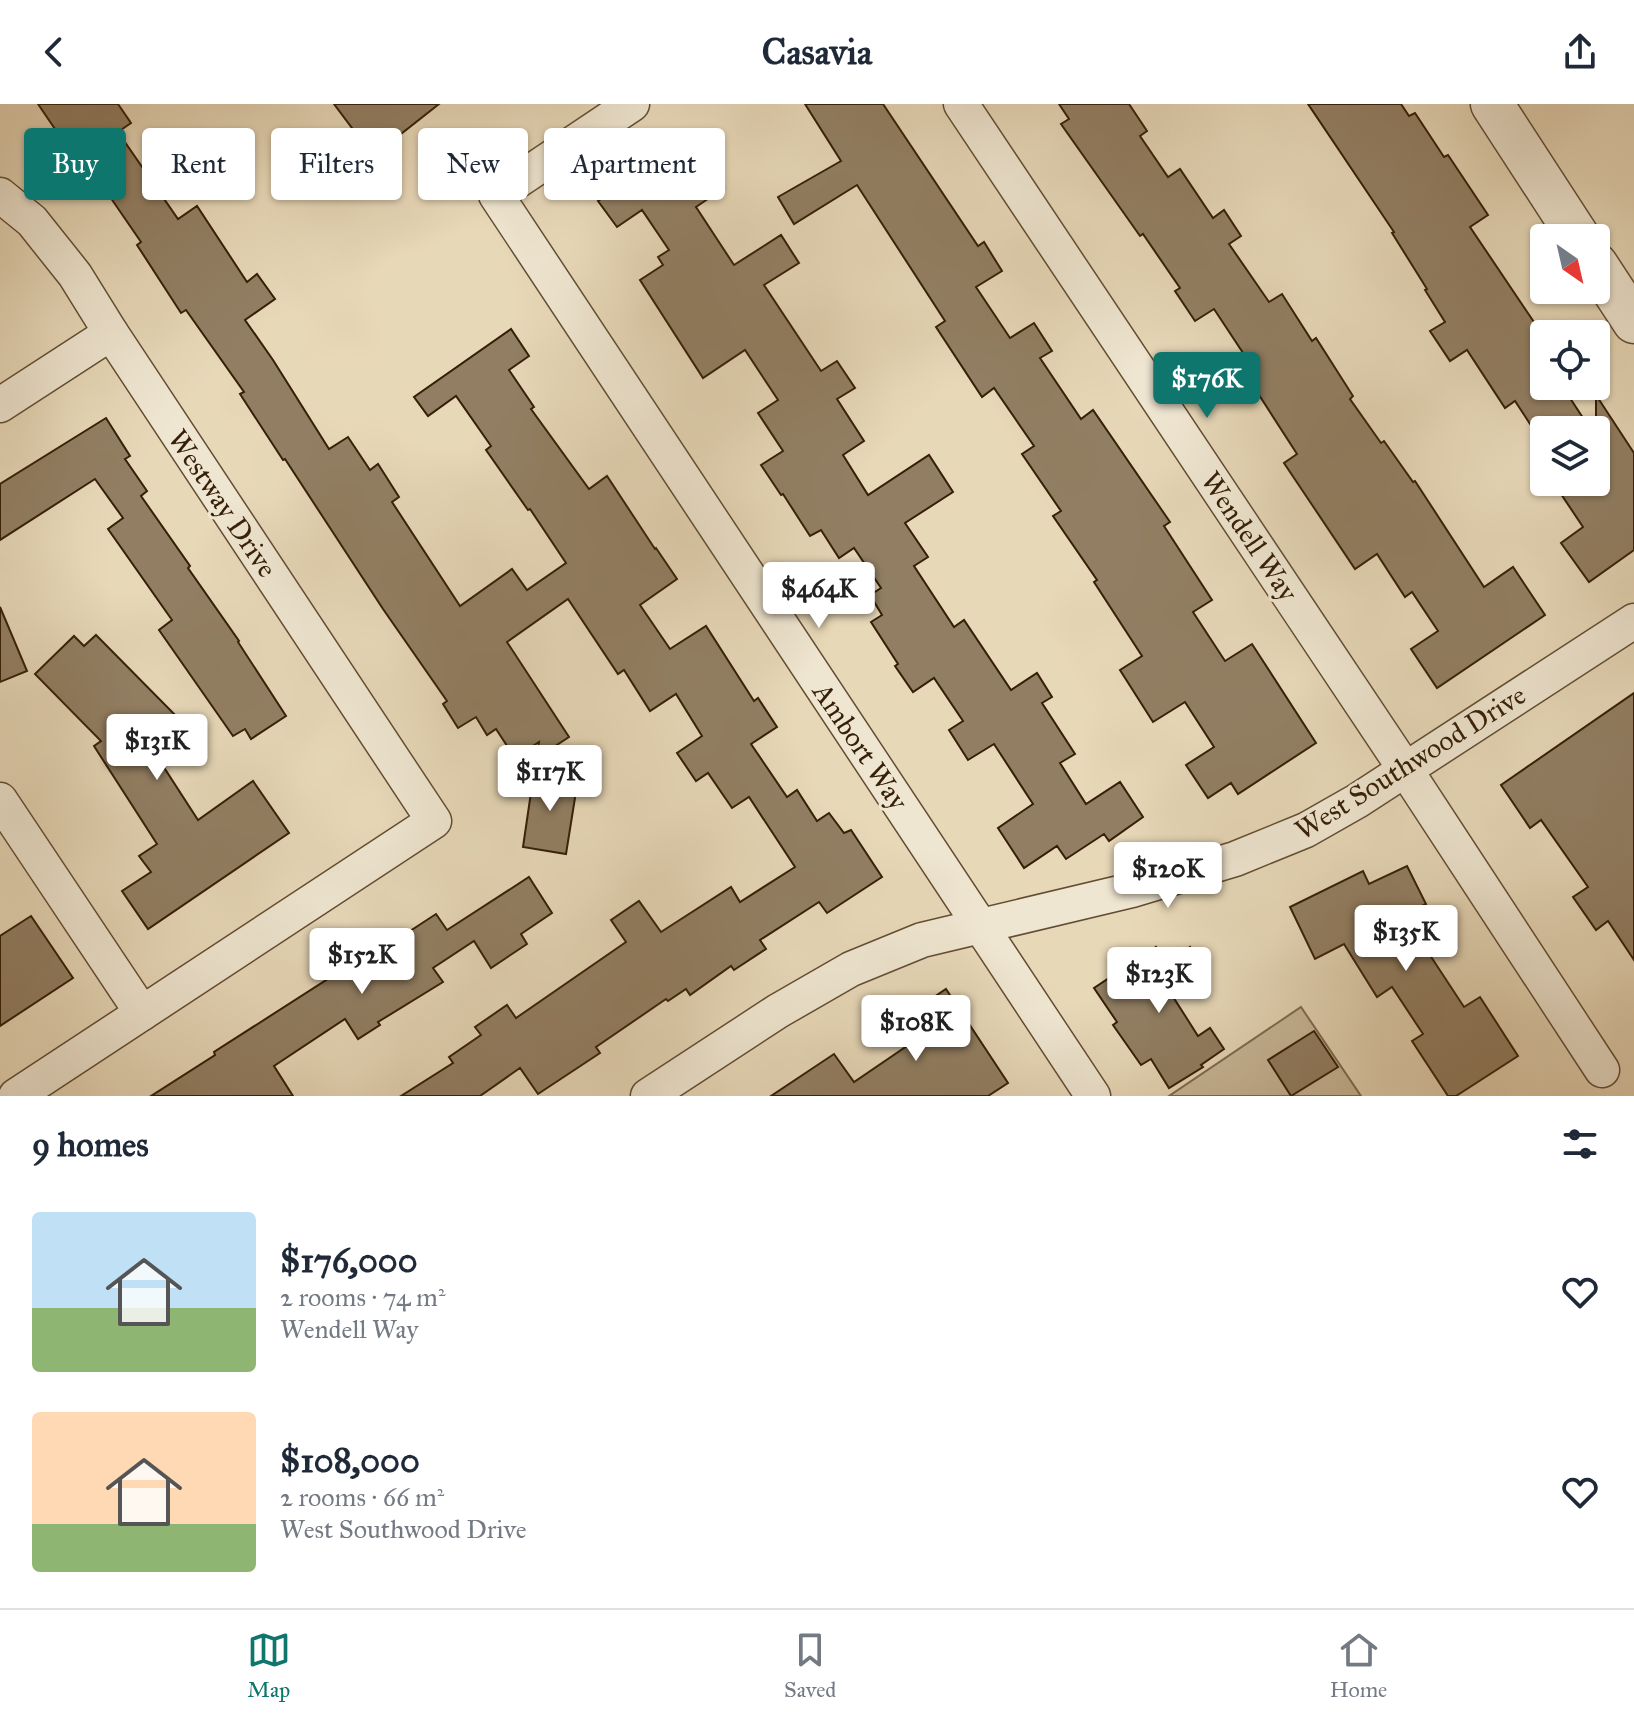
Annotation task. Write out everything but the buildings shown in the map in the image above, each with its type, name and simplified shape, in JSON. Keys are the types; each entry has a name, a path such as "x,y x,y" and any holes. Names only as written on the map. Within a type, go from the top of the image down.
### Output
{"street":[{"name":"Ambort Way","path":"632,104 496,195 1093,1096"},
{"name":"Wendell Way","path":"961,104 1602,1070"},
{"path":"1492,104 1570,224"},
{"name":"Westway Drive","path":"0,195 32,221 75,275 434,821 142,1013"},
{"path":"1610,285 1634,322"},
{"path":"0,405 111,333"},
{"name":"West Southwood Drive","path":"648,1096 778,1011 851,969 922,940 1132,890 1235,859 1306,830 1357,801 1634,621"},
{"path":"0,800 142,1013 16,1096"}],"shaded area":[{"path":"1301,1007 1361,1096 1169,1096"}]}
